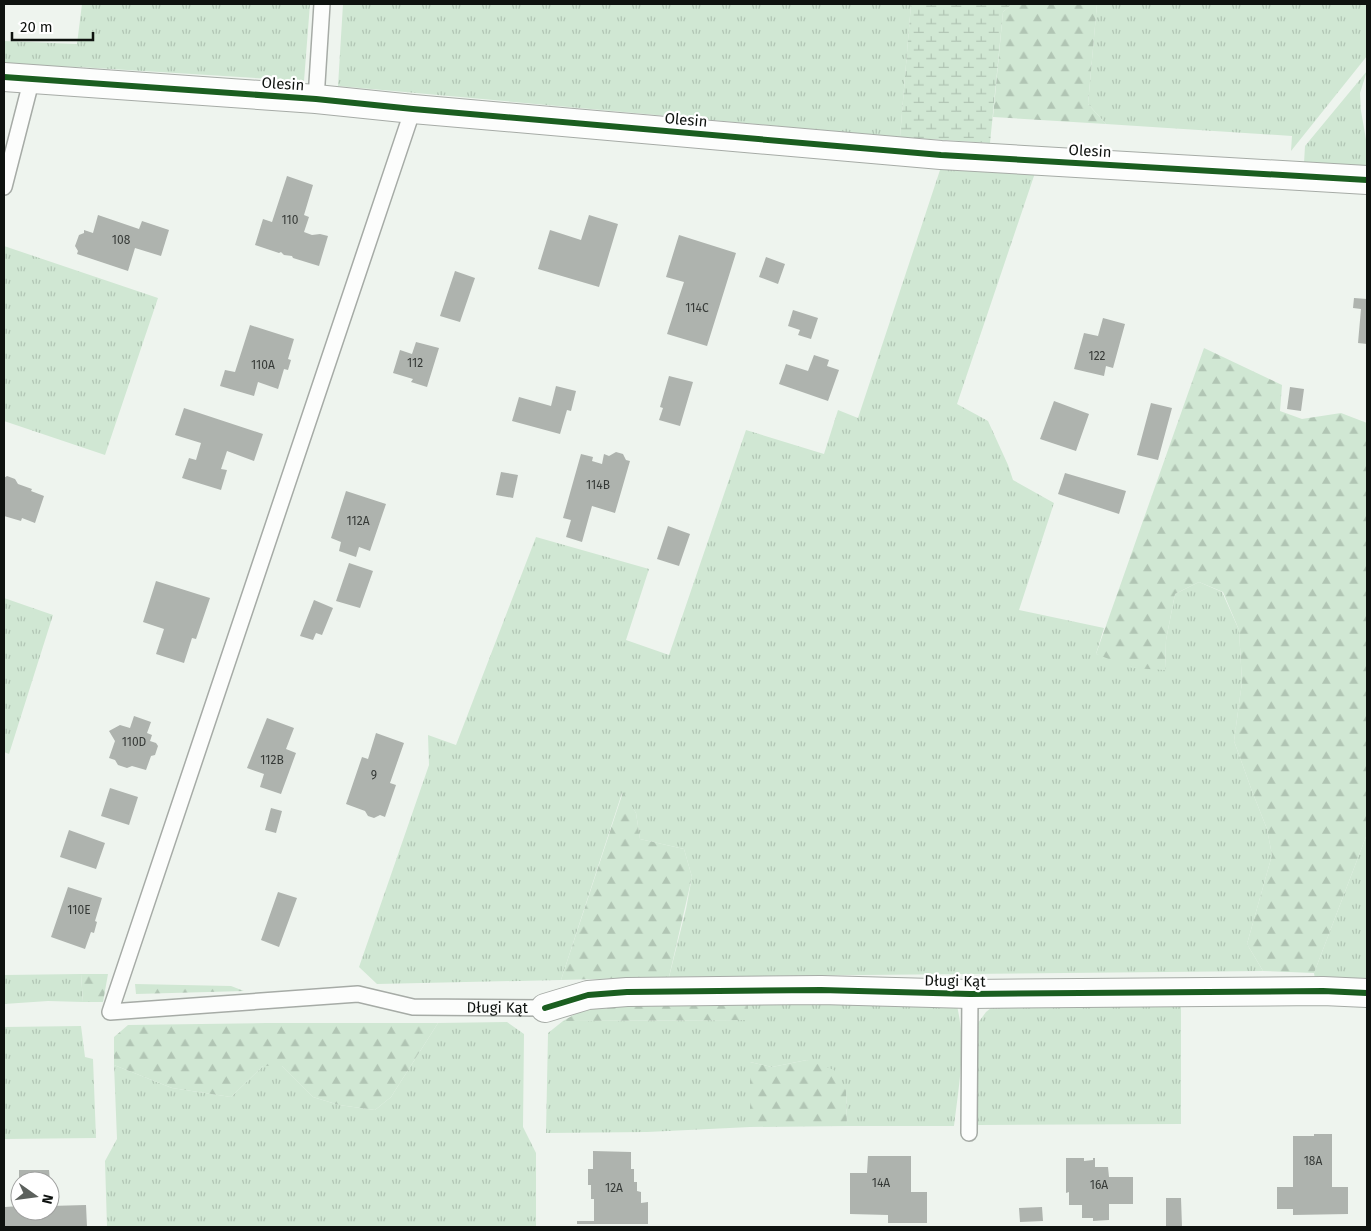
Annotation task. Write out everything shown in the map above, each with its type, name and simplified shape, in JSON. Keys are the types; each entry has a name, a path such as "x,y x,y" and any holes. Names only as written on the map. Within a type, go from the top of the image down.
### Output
{"street":[{"name":"Olesin","path":"4,77 316,98 413,109 941,155 1367,180"},
{"name":"Długi Kąt","path":"545,1008 588,995 627,992 821,990 970,994 1323,991 1367,993"}],"lane":[{"path":"316,98 322,4"},
{"path":"4,187 32,78"},
{"name":"Długi Kąt","path":"413,109 110,1012 358,994 413,1007 545,1008"},
{"path":"969,1133 970,994"}],"green space":[{"path":"82,4 310,4 304,81 79,67 4,65 4,41 77,44"},
{"path":"343,4 911,4 900,137 338,86"},
{"path":"911,4 1012,4 1003,12 990,143 900,137"},
{"path":"1012,4 1097,4 1088,104 1106,124 993,117 1003,12"},
{"path":"1097,4 1367,4 1367,56 1291,151 1292,136 1106,124 1088,104"},
{"path":"1367,71 1360,93 1367,145 1367,166 1304,163 1305,146"},
{"path":"941,167 1035,173 957,404 988,421 1013,480 1054,503 1019,610 1104,628 1096,654 1165,670 1166,640 1175,594 1199,582 1222,592 1239,630 1242,682 1234,741 1267,829 1272,855 1247,944 1263,971 669,977 692,877 684,849 640,839 636,813 622,793 561,980 377,984 359,967 429,765 428,735 456,745 536,537 649,569 626,640 669,655 746,430 824,454 838,410 858,418"},
{"path":"4,246 158,298 105,455 4,421"},
{"path":"1204,348 1282,385 1280,411 1302,419 1341,413 1367,423 1367,834 1314,973 1263,971 1247,944 1272,855 1267,829 1234,741 1242,682 1239,630 1223,592 1199,582 1175,594 1166,640 1165,670 1132,668 1096,654"},
{"path":"4,598 53,615 9,754 4,752"},
{"path":"623,792 636,813 640,839 684,849 692,877 669,977 561,980"},
{"path":"1367,834 1367,984 1316,985 1314,973"},
{"path":"81,974 83,1002 48,1001 4,1004 4,975"},
{"path":"81,974 108,974 103,1002 83,1002"},
{"path":"135,984 231,986 244,991 136,994"},
{"path":"748,997 956,1002 962,1048 954,1126 847,1126 846,1090 807,1060 772,1067 750,1062 750,1127 647,1132 546,1133 548,1033 563,1021 748,1020"},
{"path":"748,997 748,1020 563,1021 593,1004"},
{"path":"1181,999 1181,1124 977,1125 975,1027 986,1012 996,1004"},
{"path":"507,1022 524,1034 523,1127 536,1153 536,1227 107,1227 105,1161 117,1139 114,1065 172,1088 231,1097 263,1066 282,1066 313,1097 339,1105 375,1110 391,1097 438,1023"},
{"path":"438,1023 391,1097 375,1110 339,1105 313,1097 282,1066 263,1066 231,1097 172,1088 114,1065 114,1037 128,1025"},
{"path":"81,1026 85,1057 93,1059 96,1138 4,1139 4,1027"},
{"path":"807,1060 834,1070 846,1090 847,1126 750,1127 750,1062 772,1067"}],"building":[{"path":"287,176 313,185 304,215 309,217 304,232 312,235 328,236 319,266 255,245 263,219 272,222"},
{"path":"98,215 139,229 142,221 169,230 161,256 135,248 128,271 77,254 78,251 75,246 79,235 84,233 84,230 93,233"},
{"path":"589,215 618,224 599,287 538,269 550,230 581,240"},
{"path":"679,235 736,253 707,346 667,334 684,282 666,277"},
{"path":"766,257 785,264 778,284 759,277"},
{"path":"455,271 475,278 460,322 440,316"},
{"path":"1354,298 1367,299 1367,344 1358,343 1361,309 1353,308"},
{"path":"793,310 818,318 811,339 798,335 800,330 788,326"},
{"path":"1103,318 1125,324 1113,368 1106,366 1104,376 1074,369 1084,333 1098,336"},
{"path":"250,325 294,339 288,359 291,360 288,370 284,369 278,389 258,382 254,396 220,386 225,370 235,372"},
{"path":"416,342 439,348 427,387 411,382 413,379 393,373 400,350 412,354"},
{"path":"814,355 829,360 827,366 839,370 828,401 779,384 786,364 808,371"},
{"path":"669,376 693,382 680,426 659,420 663,408 660,407"},
{"path":"556,386 576,391 571,411 567,410 560,434 512,421 519,397 551,406"},
{"path":"1290,387 1304,389 1301,411 1287,409"},
{"path":"1054,401 1089,414 1076,451 1040,439"},
{"path":"1151,403 1172,408 1158,460 1137,455"},
{"path":"184,408 263,434 254,461 227,451 221,469 227,470 221,490 182,478 189,458 196,460 201,443 175,435"},
{"path":"616,452 623,454 626,460 630,461 615,513 592,506 582,542 566,537 571,520 563,518 581,454 593,457 592,461 602,464 604,454 609,456"},
{"path":"501,472 518,475 513,498 496,495"},
{"path":"1065,473 1126,491 1119,514 1058,494"},
{"path":"7,476 15,479 18,484 44,496 35,523 22,518 21,521 4,516 4,478"},
{"path":"346,491 386,504 370,551 359,547 356,557 339,551 341,542 331,538"},
{"path":"668,526 690,534 679,566 657,559"},
{"path":"349,563 373,571 360,608 336,601"},
{"path":"156,581 210,598 196,639 192,638 184,663 156,654 164,629 143,622"},
{"path":"314,600 333,608 322,635 316,633 313,640 300,636"},
{"path":"134,716 151,722 147,733 152,735 150,741 158,746 155,755 151,756 146,770 132,766 127,768 118,765 115,760 109,758 115,741 109,731 120,725 130,728"},
{"path":"267,718 294,728 286,749 296,753 281,794 260,787 264,774 247,768"},
{"path":"376,733 404,743 390,783 396,785 385,817 380,815 374,818 368,816 365,811 346,804 362,757 368,759"},
{"path":"110,788 138,797 129,825 101,816"},
{"path":"271,808 282,811 276,833 265,830"},
{"path":"69,830 105,843 96,869 60,857"},
{"path":"68,887 102,898 95,921 97,922 94,933 91,932 85,949 51,937"},
{"path":"278,892 297,898 279,947 261,940"},
{"path":"1314,1134 1332,1134 1332,1187 1348,1187 1348,1214 1293,1215 1293,1209 1277,1209 1277,1187 1293,1187 1293,1136 1314,1136"},
{"path":"593,1151 631,1152 631,1169 634,1169 634,1182 637,1182 637,1191 641,1192 641,1203 648,1202 648,1224 577,1224 577,1221 594,1221 594,1199 591,1199 591,1185 588,1185 588,1169 593,1169"},
{"path":"868,1156 911,1156 911,1192 927,1192 927,1223 888,1223 888,1215 850,1214 850,1173 867,1173"},
{"path":"1066,1158 1084,1158 1084,1161 1095,1158 1095,1167 1108,1167 1109,1177 1133,1177 1133,1204 1109,1204 1109,1220 1093,1221 1093,1218 1082,1218 1082,1205 1069,1205 1069,1192 1066,1193"},
{"path":"19,1170 49,1171 19,1171"},
{"path":"1166,1198 1181,1198 1182,1227 1166,1227"},
{"path":"86,1205 87,1227 5,1227 5,1207 10,1207 10,1221 60,1221 60,1206"},
{"path":"1042,1207 1043,1221 1020,1222 1019,1208"}],"cycle path":[{"path":"4,77 316,99 941,155 1367,180"},
{"path":"545,1008 588,995 627,992 821,990 970,994 1323,991 1367,993"}]}
